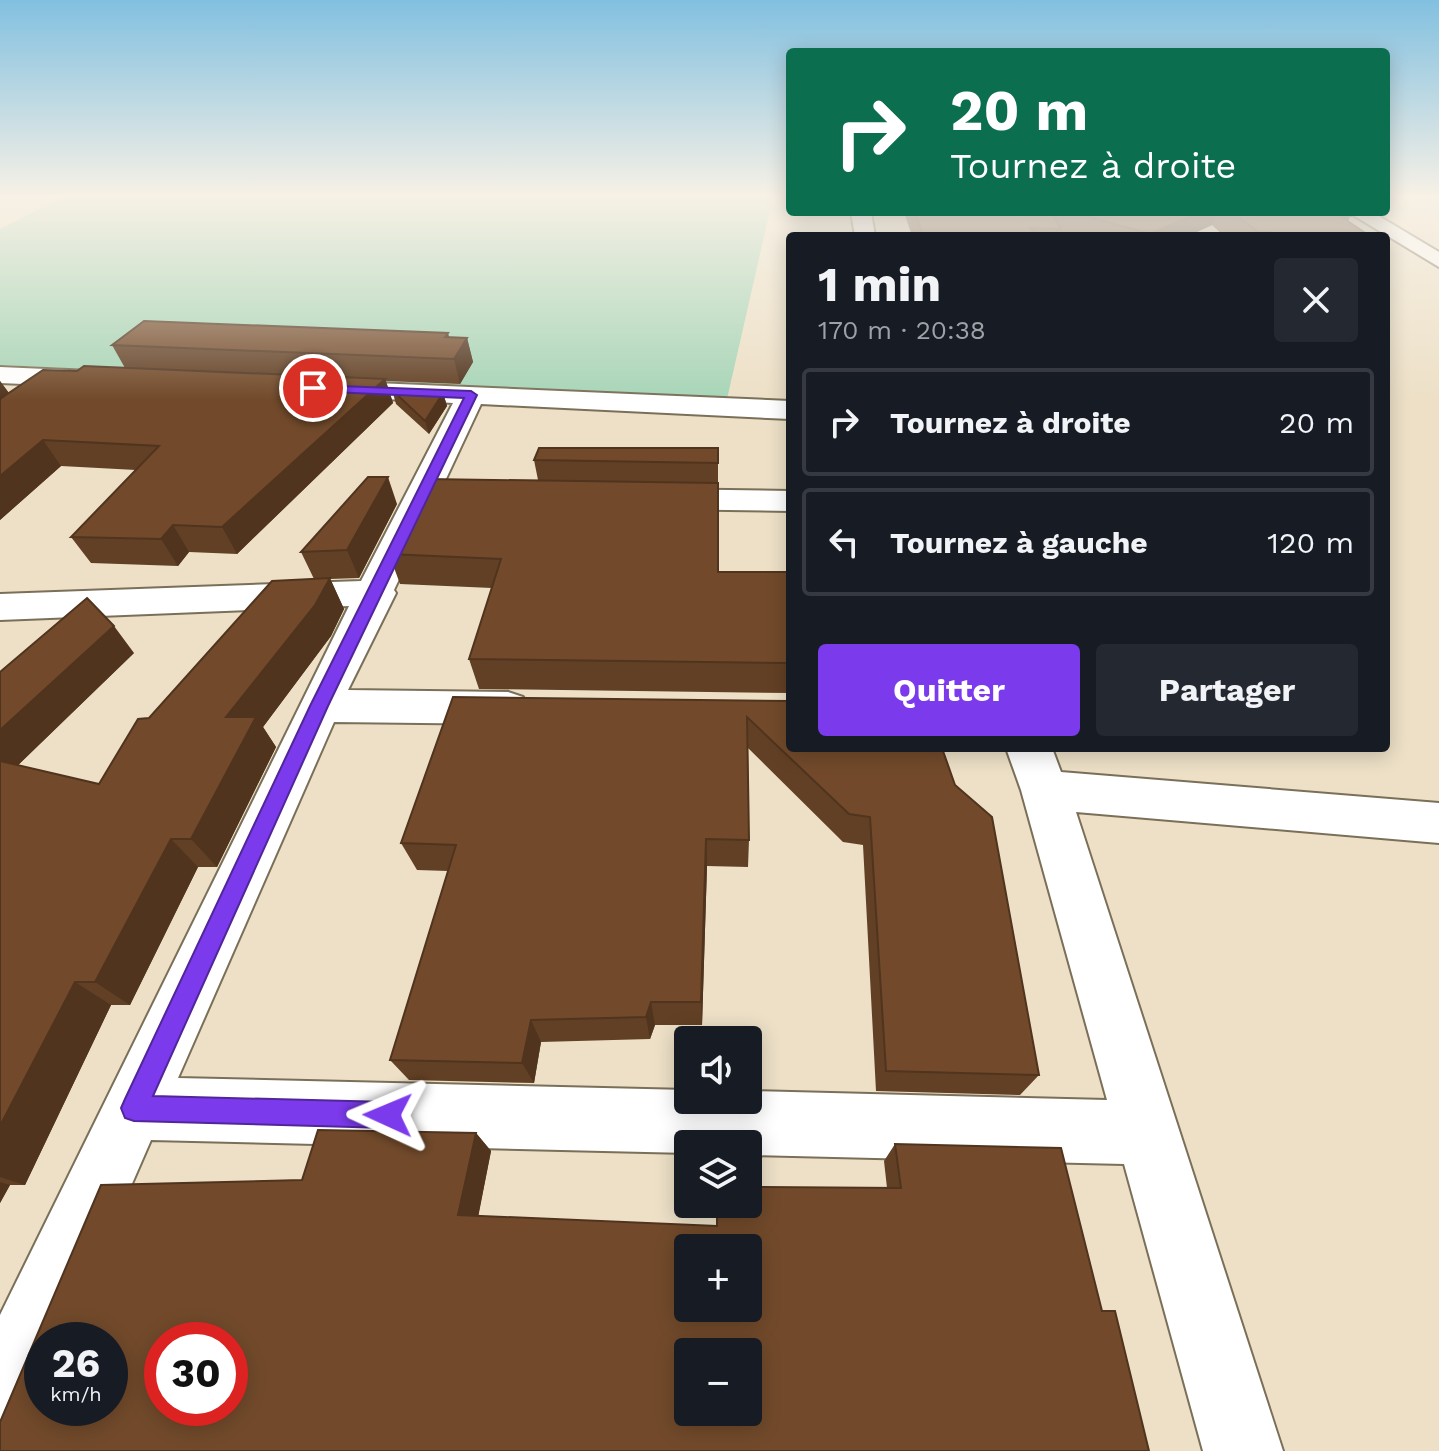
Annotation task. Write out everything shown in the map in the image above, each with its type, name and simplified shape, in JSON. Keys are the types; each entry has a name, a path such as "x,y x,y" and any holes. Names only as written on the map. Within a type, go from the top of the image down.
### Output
{"street":[{"path":"0,375 123,381"},
{"path":"24,403 60,378"},
{"path":"297,388 786,410"},
{"path":"0,1398 319,706 377,593 438,495 471,395"},
{"path":"630,498 786,501"},
{"path":"0,607 377,593"},
{"path":"319,706 555,709"},
{"path":"1243,1451 1150,1133 1037,769 1439,823"},
{"path":"134,1108 1150,1133"}],"green space":[{"path":"0,265 758,265 727,399 0,365"}],"building":[{"path":"144,321 448,333 445,337 467,338 454,359 112,345"},
{"path":"84,366 385,379 222,527 173,525 161,539 71,537 159,446 43,440 0,476 0,399 43,370 77,371"},
{"path":"392,390 443,393 425,421"},
{"path":"539,448 718,448 718,463 534,460"},
{"path":"368,477 388,477 347,550 301,552"},
{"path":"427,479 718,483 718,572 786,572 786,663 469,659 501,559 389,554"},
{"path":"330,578 315,605 226,717 256,717 191,839 171,839 95,982 75,982 0,1126 0,761 99,784 138,719 149,718 272,581"},
{"path":"87,598 114,626 0,730 0,672"},
{"path":"453,697 786,701 786,752 943,752 955,785 992,817 1039,1075 886,1071 870,817 849,814 747,717 749,840 706,839 701,1002 651,1002 646,1017 531,1020 522,1063 390,1060 456,845 401,843"},
{"path":"318,1130 476,1133 458,1215 717,1226 717,1218 762,1218 762,1187 901,1188 895,1144 1061,1148 1102,1311 1115,1311 1149,1451 0,1451 0,1422 24,1366 24,1426 128,1426 128,1322 43,1322 101,1185 302,1180"}],"route":[{"path":"313,388 471,395 377,593 319,706 134,1108 388,1115"}]}
